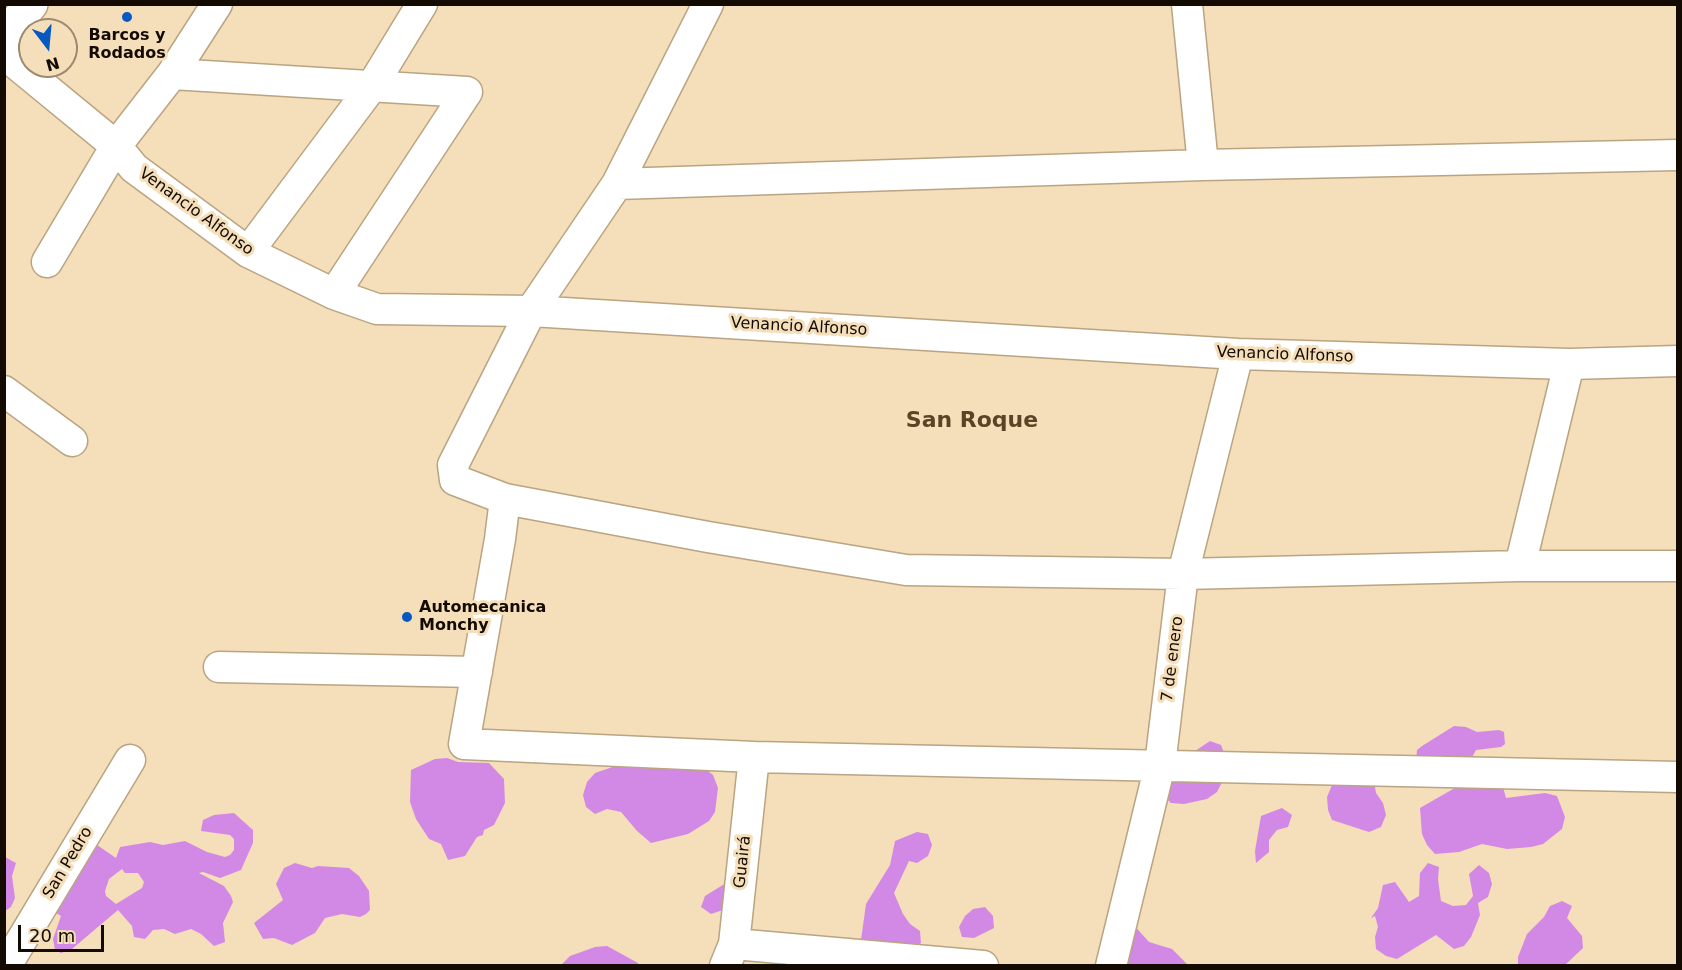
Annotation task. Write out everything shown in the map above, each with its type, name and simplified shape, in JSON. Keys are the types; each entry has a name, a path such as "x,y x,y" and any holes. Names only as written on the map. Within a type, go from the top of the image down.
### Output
{"main road":[{"path":"4,37 31,4"}],"street":[{"path":"47,262 116,146 172,74 218,4"},
{"path":"248,252 372,86 422,4"},
{"path":"708,4 617,184 531,311 453,465 455,480 505,499 708,537 906,570 1183,574 1520,566 1677,566"},
{"path":"1186,4 1203,165"},
{"name":"Venancio Alfonso","path":"4,54 116,146 134,168 248,252 334,294 377,309 531,311 1238,354 1569,364 1677,362"},
{"path":"172,74 467,92 334,294"},
{"path":"617,184 1203,165 1677,154"},
{"name":"7 de enero","path":"1111,966 1160,765 1183,574 1238,354"},
{"path":"1520,566 1569,364"},
{"path":"4,391 72,441"},
{"path":"505,499 465,744 754,757 1677,777"},
{"path":"219,667 477,672"},
{"name":"Guairá","path":"729,955 754,757"},
{"name":"San Pedro","path":"6,966 130,760"},
{"path":"729,955 983,966"}],"shaded area":[{"path":"1454,726 1466,727 1477,732 1499,730 1504,732 1505,744 1501,747 1476,750 1470,761 1416,762 1417,750"},
{"path":"1210,741 1221,745 1226,758 1222,782 1217,792 1207,799 1184,804 1171,803 1161,794 1189,755"},
{"path":"447,758 458,762 489,763 504,779 505,803 494,825 484,830 483,835 477,837 465,856 448,860 441,844 429,839 416,819 410,802 411,770 435,759"},
{"path":"630,761 703,767 713,775 718,788 715,812 709,821 688,834 651,843 621,812 607,809 595,814 586,807 583,795 587,782 595,773"},
{"path":"1372,769 1376,793 1383,803 1386,815 1381,827 1369,832 1332,820 1327,797 1337,773"},
{"path":"1500,776 1506,798 1545,793 1557,796 1565,817 1562,829 1543,844 1531,847 1507,849 1482,844 1459,852 1435,854 1427,845 1422,834 1420,808 1467,781"},
{"path":"1282,808 1292,815 1288,827 1277,830 1269,840 1269,852 1256,863 1255,851 1261,816"},
{"path":"234,813 253,830 253,843 241,870 220,878 203,872 199,873 224,886 231,896 233,902 223,923 225,942 214,946 201,934 191,929 175,934 164,929 153,930 145,939 134,937 132,926 118,910 72,949 61,953 55,950 53,939 61,916 51,910 98,833 97,845 116,858 120,847 150,842 163,845 185,841 207,852 225,857 234,850 234,839 230,835 201,831 203,820 214,815","holes":["122,869 125,873 138,873 144,882 142,888 116,904 106,896 105,891 109,879"]},
{"path":"917,832 928,834 932,845 928,856 917,863 909,861 894,893 903,914 910,924 920,931 921,943 912,950 861,940 866,904 890,865 895,841"},
{"path":"5,857 16,863 12,876 15,898 11,907 5,911"},
{"path":"295,863 312,868 318,866 349,868 359,876 369,891 370,910 360,917 342,914 325,918 315,933 292,945 274,938 263,939 254,923 283,900 276,884 284,868"},
{"path":"1428,863 1439,867 1441,901 1453,906 1466,905 1473,896 1469,874 1479,865 1489,873 1492,884 1488,897 1478,903 1480,915 1471,937 1464,946 1454,949 1436,935 1397,959 1386,956 1376,949 1375,937 1378,927 1375,916 1371,918 1378,908 1383,885 1395,882 1409,902 1419,896 1420,873"},
{"path":"726,883 735,906 711,914 701,907 705,896"},
{"path":"1562,901 1572,906 1567,918 1582,936 1583,948 1565,965 1518,965 1518,957 1527,934 1544,917 1550,906"},
{"path":"985,907 993,916 994,928 974,938 962,937 959,927 965,916 973,909"},
{"path":"1132,923 1149,942 1172,949 1188,965 1105,965"},
{"path":"607,946 639,965 561,965 570,956 595,947"}],"place":[{"name":"Barcos y Rodados","path":"127,17"},
{"name":"Automecanica Monchy","path":"407,617"}],"district":[{"name":"San Roque","path":"972,421"}]}
